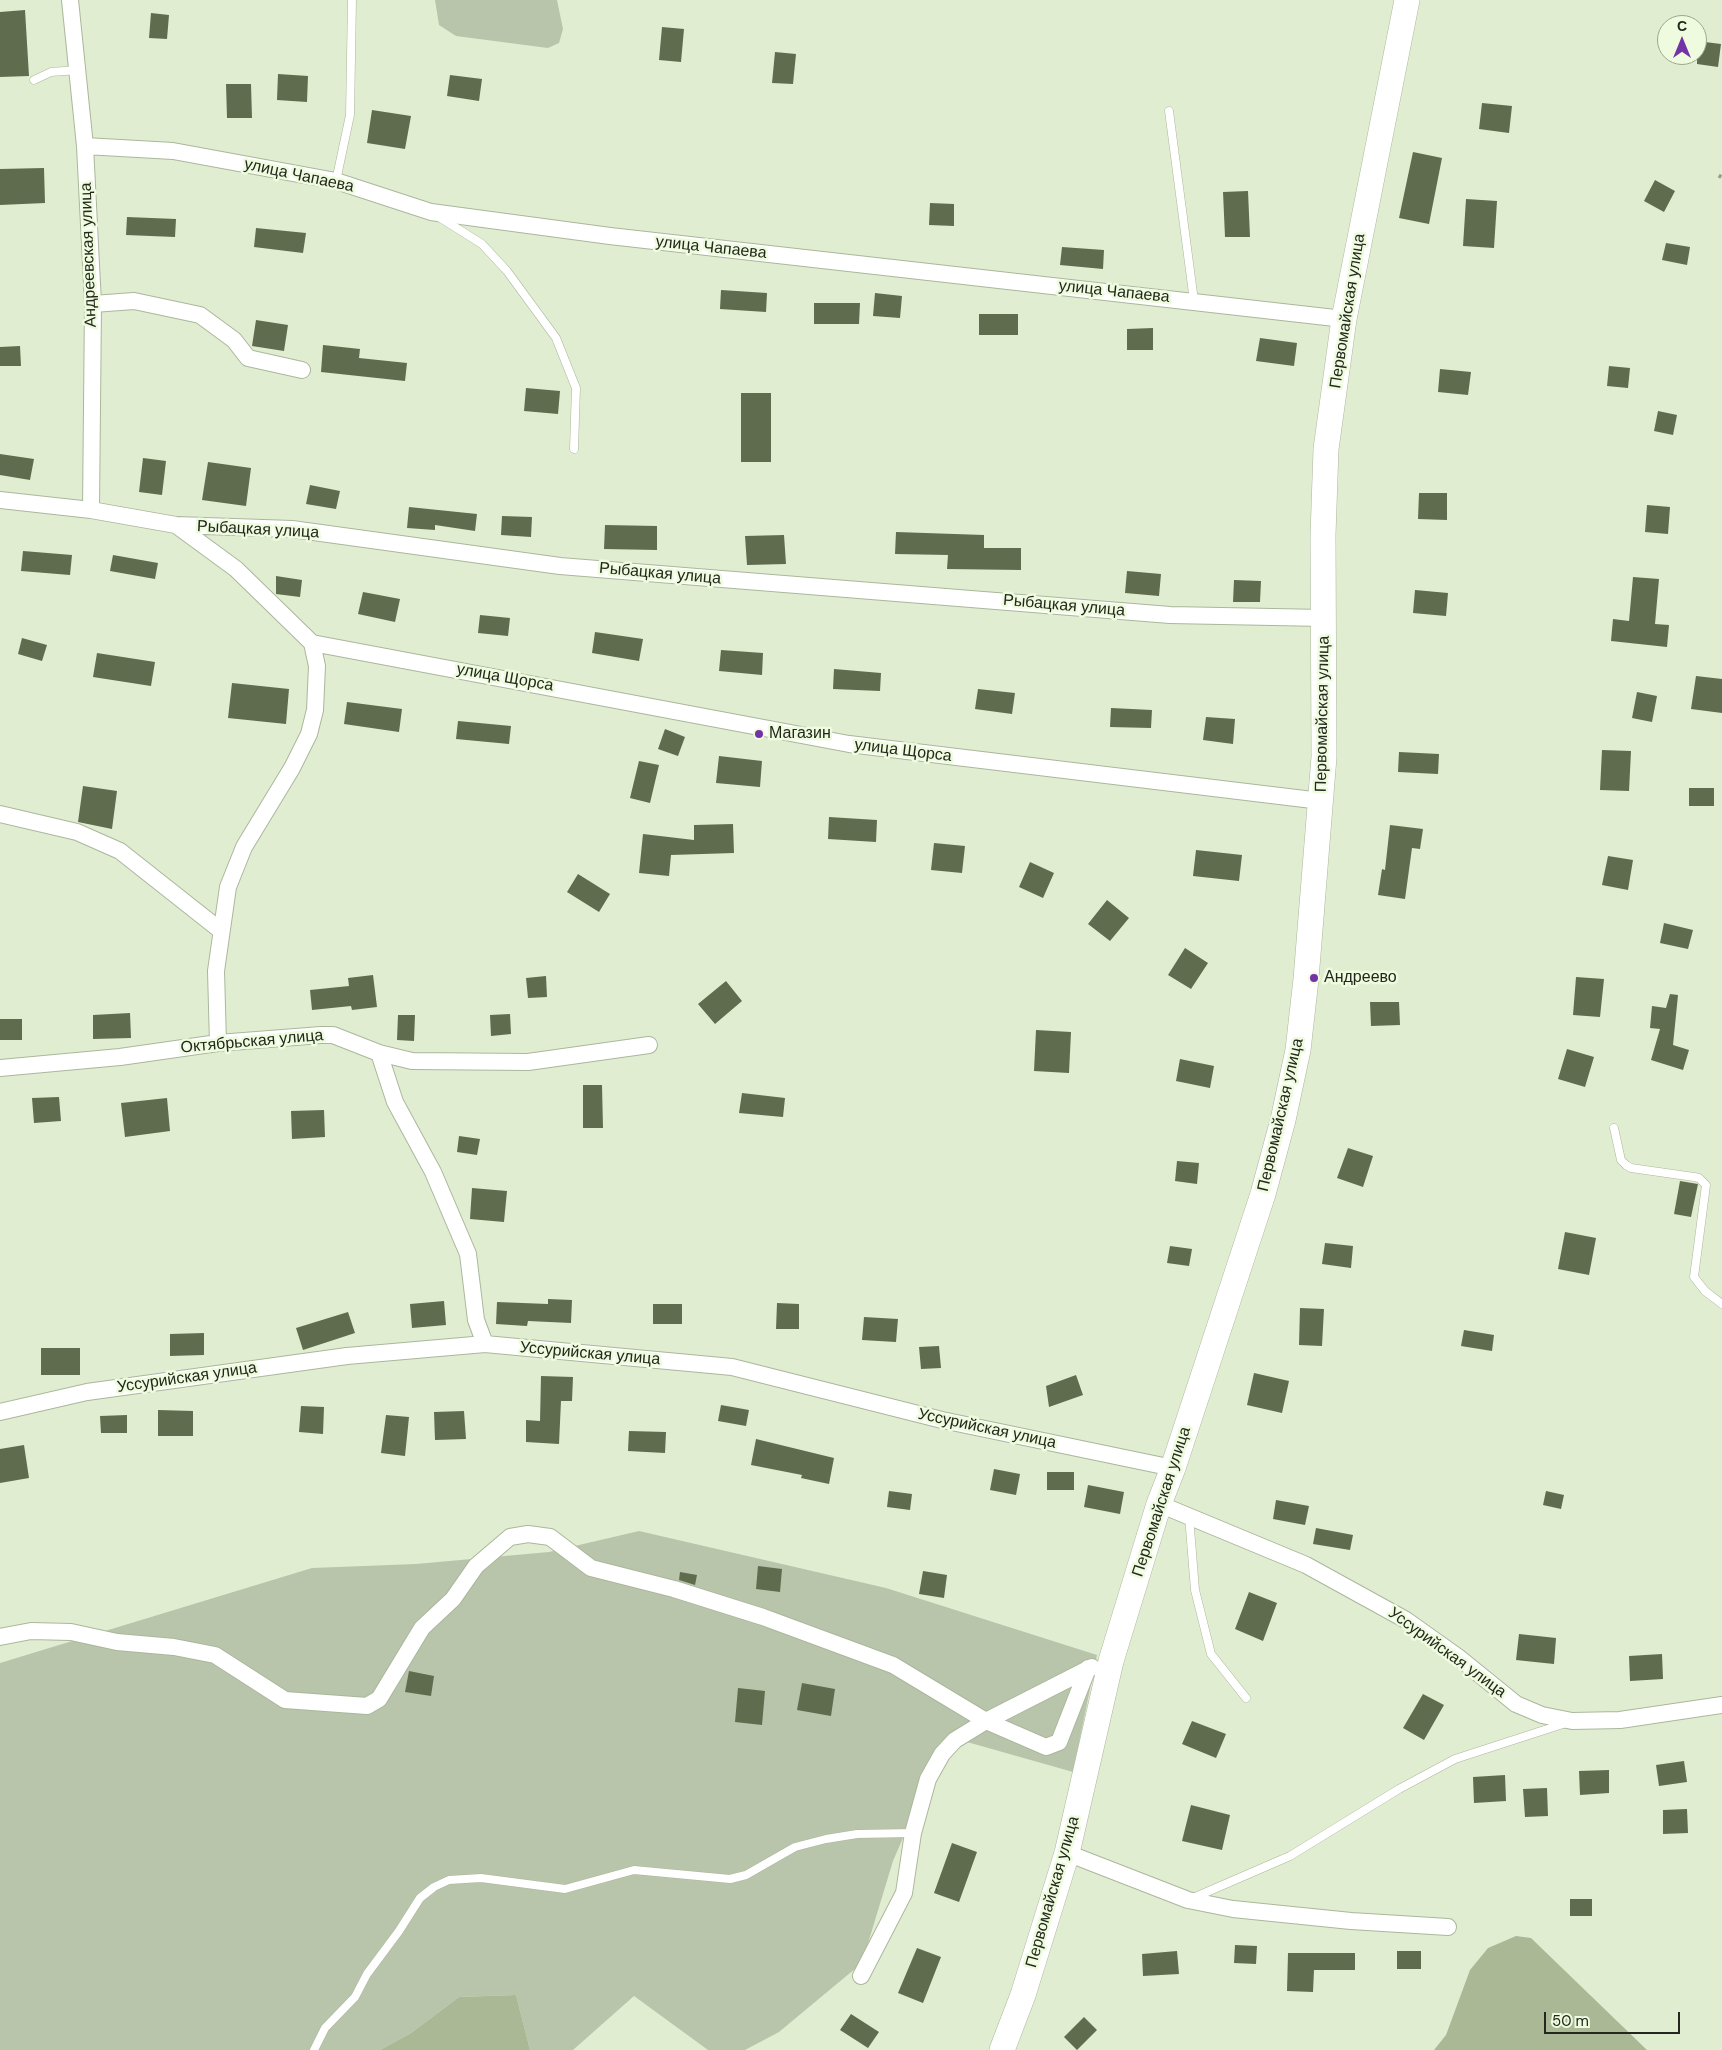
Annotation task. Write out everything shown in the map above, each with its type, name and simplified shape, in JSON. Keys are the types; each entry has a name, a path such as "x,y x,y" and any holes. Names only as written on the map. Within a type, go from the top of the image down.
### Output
{"main road":[{"name":"Первомайская улица","path":"1002,2050 1023,1995 1067,1854 1100,1665 1173,1468 1263,1194 1283,1120 1299,1041 1321,801 1326,448 1344,319 1407,0"}],"street":[{"name":"Андреевская улица","path":"70,0 85,146 92,304 91,510"},
{"name":"улица Чапаева","path":"85,146 173,151 336,180 431,212 610,236 1344,319"},
{"path":"92,304 134,301 200,315 234,340 248,358 302,370"},
{"name":"Рыбацкая улица","path":"0,500 91,510 176,525 292,529 560,566 1170,615 1324,618"},
{"path":"176,525 236,569 312,643 317,666 317,682 309,734 292,768 244,847 228,887 220,930 216,970 218,1043"},
{"name":"улица Щорса","path":"312,643 849,744 1321,801"},
{"path":"0,814 77,832 120,851 220,930"},
{"name":"Октябрьская улица","path":"0,1068 120,1057 218,1043 333,1035 379,1052 412,1061 528,1062 649,1045"},
{"path":"379,1052 395,1102 433,1172 468,1254 476,1320 485,1344"},
{"name":"Уссурийская улица","path":"0,1412 87,1392 347,1356 485,1344 732,1367 942,1420 1173,1468"},
{"name":"Уссурийская улица","path":"1159,1504 1189,1514 1306,1565 1406,1620 1458,1657 1516,1704 1542,1715 1572,1721 1620,1720 1722,1705"},
{"path":"0,1637 31,1631 71,1632 117,1642 174,1647 215,1655 285,1700 367,1706 379,1699 422,1628 453,1598 476,1566 510,1537 528,1534 550,1537 591,1568 674,1589 763,1617 893,1665 986,1720 1046,1747 1058,1742 1100,1665"},
{"path":"861,1976 904,1893 913,1833 928,1779 942,1754 955,1740 986,1720 1100,1665"},
{"path":"1067,1854 1188,1900 1233,1909 1341,1920 1448,1927"}],"lane":[{"path":"336,180 350,115 352,0"},
{"path":"34,80 51,72 78,70"},
{"path":"1169,111 1194,301"},
{"path":"431,212 482,244 507,271 556,338 576,388 574,448"},
{"path":"1614,1128 1620,1160 1626,1165 1631,1168 1700,1178 1706,1185 1694,1277 1705,1291 1722,1304"},
{"path":"1189,1514 1195,1590 1211,1654 1246,1698"},
{"path":"1188,1900 1290,1856 1399,1789 1455,1759 1572,1721"},
{"path":"314,2050 325,2028 354,1997 367,1974 390,1945 420,1898 434,1887 449,1880 481,1878 564,1889 634,1870 730,1879 746,1875 795,1847 826,1839 858,1834 913,1833"}],"path":[{"path":"1719,178 1722,173"}],"green space":[{"path":"435,0 557,0 563,29 559,43 548,48 456,36 439,25"},
{"path":"639,1531 886,1588 1097,1655 1073,1772 960,1740 932,1771 893,1861 862,1963 779,2032 745,2050 708,2050 634,1996 573,2050 530,2050 516,1995 459,1997 411,2033 380,2050 0,2050 0,1663 312,1568 416,1564 549,1552"},
{"path":"1516,1936 1531,1938 1647,2050 1434,2050 1446,2035 1470,1970 1488,1948"},
{"path":"516,1995 530,2050 380,2050 411,2033 459,1997"}],"building":[{"path":"25,10 29,76 0,77 0,12"},
{"path":"151,13 169,15 167,39 149,38"},
{"path":"662,27 684,29 681,62 659,60"},
{"path":"1707,42 1721,44 1718,67 1704,65 1707,65"},
{"path":"775,52 796,54 793,84 772,83"},
{"path":"278,74 308,76 307,102 277,100"},
{"path":"450,75 482,79 479,101 447,96"},
{"path":"226,84 251,84 252,118 227,118"},
{"path":"1482,103 1512,106 1509,133 1479,129"},
{"path":"372,110 411,116 405,149 367,143"},
{"path":"1413,152 1442,158 1429,224 1399,218"},
{"path":"44,168 45,203 0,205 0,169"},
{"path":"1655,180 1675,191 1664,212 1644,201"},
{"path":"1248,191 1250,237 1225,237 1223,192"},
{"path":"1466,199 1497,201 1494,248 1463,246"},
{"path":"930,203 954,204 954,226 929,225"},
{"path":"127,217 176,219 175,237 126,235"},
{"path":"256,228 306,233 303,253 254,247"},
{"path":"1666,243 1690,247 1687,265 1662,260"},
{"path":"1062,247 1104,250 1103,269 1060,265"},
{"path":"721,290 767,293 766,312 720,309"},
{"path":"875,293 902,296 900,318 873,316"},
{"path":"814,303 860,303 859,324 814,324"},
{"path":"979,314 1018,314 1018,335 979,335"},
{"path":"256,320 288,325 284,351 252,346"},
{"path":"1153,328 1153,350 1127,350 1127,329"},
{"path":"1260,338 1297,343 1294,366 1256,361"},
{"path":"323,345 360,349 359,358 407,363 405,381 321,372"},
{"path":"20,346 21,366 0,366 0,347"},
{"path":"1609,366 1630,368 1628,388 1607,386"},
{"path":"1440,369 1471,372 1468,395 1438,392"},
{"path":"526,388 560,391 558,414 524,411"},
{"path":"741,393 771,393 771,462 741,462"},
{"path":"1658,411 1677,415 1673,435 1654,431"},
{"path":"0,454 34,459 30,480 0,475"},
{"path":"143,458 166,461 162,495 139,492"},
{"path":"208,462 251,468 246,506 202,500"},
{"path":"310,485 340,491 336,509 306,504"},
{"path":"1419,493 1447,493 1447,520 1418,519"},
{"path":"1647,505 1670,507 1668,534 1645,532"},
{"path":"409,507 477,514 475,531 435,525 435,530 407,528"},
{"path":"502,516 532,517 531,537 501,535"},
{"path":"605,525 657,526 657,550 604,549"},
{"path":"896,532 984,535 984,548 1021,548 1021,570 947,569 948,555 895,554"},
{"path":"784,535 786,564 747,565 745,536"},
{"path":"23,551 72,555 70,575 21,571"},
{"path":"113,555 158,563 155,579 110,571"},
{"path":"1127,571 1161,574 1159,596 1125,593"},
{"path":"276,576 302,580 300,597 276,594"},
{"path":"1633,577 1659,579 1655,624 1669,625 1667,647 1611,641 1613,619 1629,621"},
{"path":"1234,580 1261,581 1260,602 1233,602"},
{"path":"1415,590 1448,593 1446,616 1413,613"},
{"path":"363,592 400,599 395,622 358,614"},
{"path":"480,615 510,618 508,636 478,633"},
{"path":"595,632 643,639 639,661 592,653"},
{"path":"22,638 47,645 42,661 18,654"},
{"path":"721,650 763,653 762,675 719,671"},
{"path":"97,653 155,662 151,686 93,677"},
{"path":"834,669 881,673 880,691 833,689"},
{"path":"1696,676 1722,679 1722,713 1691,709"},
{"path":"232,683 289,689 286,724 228,718"},
{"path":"978,689 1015,693 1012,714 975,709"},
{"path":"1637,692 1657,696 1652,722 1632,718"},
{"path":"347,702 402,709 399,732 344,724"},
{"path":"1111,708 1152,710 1151,728 1110,727"},
{"path":"1206,717 1235,719 1233,744 1203,740"},
{"path":"458,721 511,726 509,744 456,739"},
{"path":"665,729 685,737 678,756 658,749"},
{"path":"1602,750 1631,751 1629,791 1600,790"},
{"path":"1399,752 1439,754 1438,774 1398,772"},
{"path":"719,756 762,761 760,787 716,783"},
{"path":"639,761 659,765 650,803 630,798"},
{"path":"83,786 117,791 112,829 78,822"},
{"path":"1689,788 1714,788 1714,806 1689,806"},
{"path":"829,817 877,820 876,842 828,839"},
{"path":"733,824 734,853 671,855 669,876 639,873 643,834 694,840 694,825"},
{"path":"1390,825 1423,829 1420,849 1412,848 1405,899 1378,895 1382,869 1385,870"},
{"path":"934,843 965,846 962,873 931,870"},
{"path":"1196,850 1242,855 1239,881 1193,876"},
{"path":"1608,856 1633,860 1628,890 1602,885"},
{"path":"1030,862 1054,873 1043,898 1019,887"},
{"path":"578,874 610,894 599,912 567,892"},
{"path":"1107,900 1129,918 1110,941 1088,924"},
{"path":"1664,923 1693,930 1688,949 1660,943"},
{"path":"1185,948 1208,963 1191,989 1168,975"},
{"path":"373,975 377,1007 352,1010 351,1006 312,1010 310,990 349,986 348,978"},
{"path":"546,976 547,997 528,998 526,978"},
{"path":"1576,977 1604,979 1600,1017 1573,1015"},
{"path":"726,981 742,1001 715,1024 698,1004"},
{"path":"1670,994 1678,995 1673,1045 1689,1050 1683,1070 1651,1060 1660,1029 1650,1028 1652,1006 1666,1008"},
{"path":"1370,1002 1399,1002 1400,1025 1371,1026"},
{"path":"130,1013 131,1038 93,1039 93,1015"},
{"path":"510,1014 511,1034 491,1036 490,1015"},
{"path":"398,1015 415,1015 414,1041 397,1040"},
{"path":"0,1019 22,1019 22,1040 0,1040"},
{"path":"1036,1030 1071,1032 1069,1073 1034,1071"},
{"path":"1567,1049 1594,1057 1585,1087 1558,1079"},
{"path":"1180,1059 1214,1066 1210,1088 1176,1081"},
{"path":"583,1085 602,1085 603,1128 583,1128"},
{"path":"742,1093 785,1098 783,1117 739,1113"},
{"path":"59,1097 61,1121 34,1123 32,1098"},
{"path":"167,1098 170,1131 125,1137 121,1103"},
{"path":"324,1110 325,1137 292,1139 291,1111"},
{"path":"459,1136 480,1139 477,1155 457,1152"},
{"path":"1348,1148 1373,1156 1363,1187 1337,1178"},
{"path":"1177,1161 1199,1163 1197,1184 1175,1181"},
{"path":"1680,1181 1698,1184 1691,1217 1674,1214"},
{"path":"472,1188 507,1191 504,1222 470,1219"},
{"path":"1565,1232 1596,1238 1589,1275 1558,1269"},
{"path":"1325,1243 1353,1246 1351,1268 1322,1264"},
{"path":"1170,1246 1192,1249 1189,1266 1167,1263"},
{"path":"548,1299 572,1300 571,1323 528,1321 527,1326 496,1324 497,1302 548,1304"},
{"path":"444,1301 446,1325 412,1328 410,1304"},
{"path":"777,1303 799,1304 799,1329 776,1329"},
{"path":"653,1304 682,1304 682,1324 653,1324"},
{"path":"1300,1308 1324,1309 1322,1346 1299,1345"},
{"path":"348,1312 355,1333 303,1350 296,1328"},
{"path":"864,1317 898,1319 896,1342 862,1340"},
{"path":"1464,1330 1494,1335 1492,1351 1461,1346"},
{"path":"204,1333 204,1355 170,1356 170,1334"},
{"path":"939,1346 941,1368 921,1369 919,1347"},
{"path":"41,1348 80,1348 80,1375 41,1375"},
{"path":"1254,1373 1289,1381 1282,1413 1247,1405"},
{"path":"1076,1375 1083,1395 1049,1407 1046,1386"},
{"path":"541,1376 573,1377 572,1401 561,1401 559,1444 526,1442 526,1420 540,1421"},
{"path":"721,1405 749,1410 746,1426 718,1421"},
{"path":"301,1406 324,1407 323,1434 299,1432"},
{"path":"158,1410 193,1411 193,1436 158,1436"},
{"path":"464,1411 466,1439 435,1440 434,1412"},
{"path":"127,1415 127,1433 101,1433 100,1416"},
{"path":"386,1415 409,1417 405,1456 381,1453"},
{"path":"629,1431 666,1432 665,1453 628,1451"},
{"path":"756,1439 834,1458 829,1484 801,1478 802,1475 751,1465"},
{"path":"24,1445 29,1478 0,1483 0,1449"},
{"path":"994,1469 1020,1474 1016,1495 990,1490"},
{"path":"1047,1472 1074,1472 1074,1490 1047,1490"},
{"path":"1088,1485 1124,1492 1120,1514 1084,1507"},
{"path":"889,1491 912,1494 910,1510 887,1507"},
{"path":"1546,1491 1564,1495 1561,1509 1543,1505"},
{"path":"1276,1500 1309,1506 1305,1525 1273,1519"},
{"path":"1316,1528 1353,1535 1350,1550 1313,1544"},
{"path":"758,1566 782,1569 780,1592 756,1589"},
{"path":"923,1571 947,1575 944,1598 919,1594"},
{"path":"680,1572 697,1575 695,1585 679,1580"},
{"path":"1249,1592 1277,1603 1263,1641 1235,1629"},
{"path":"1519,1634 1556,1638 1554,1664 1516,1660"},
{"path":"1662,1654 1663,1679 1630,1681 1629,1656"},
{"path":"409,1671 434,1676 431,1696 405,1692"},
{"path":"802,1683 835,1689 831,1716 797,1710"},
{"path":"738,1688 765,1691 762,1725 735,1722"},
{"path":"1423,1694 1444,1705 1424,1740 1403,1728"},
{"path":"1192,1721 1226,1734 1216,1758 1182,1744"},
{"path":"1684,1761 1687,1782 1659,1786 1656,1765"},
{"path":"1609,1770 1609,1793 1580,1795 1579,1771"},
{"path":"1505,1775 1506,1801 1474,1803 1473,1777"},
{"path":"1547,1788 1548,1816 1525,1817 1523,1789"},
{"path":"1191,1805 1230,1815 1222,1850 1182,1841"},
{"path":"1687,1809 1688,1833 1663,1834 1663,1810"},
{"path":"952,1843 977,1852 959,1902 934,1893"},
{"path":"1570,1899 1592,1899 1592,1916 1570,1916"},
{"path":"1235,1945 1257,1946 1256,1964 1234,1963"},
{"path":"917,1948 941,1957 923,2003 898,1993"},
{"path":"1177,1951 1179,1974 1143,1976 1142,1954"},
{"path":"1397,1951 1421,1951 1421,1969 1397,1969"},
{"path":"1288,1953 1355,1953 1355,1970 1314,1970 1313,1992 1287,1991"},
{"path":"851,2014 879,2032 868,2048 840,2030"},
{"path":"1084,2017 1097,2030 1077,2050 1064,2037"}],"place":[{"name":"Магазин","path":"759,734"},
{"name":"Андреево","path":"1314,978"}]}
